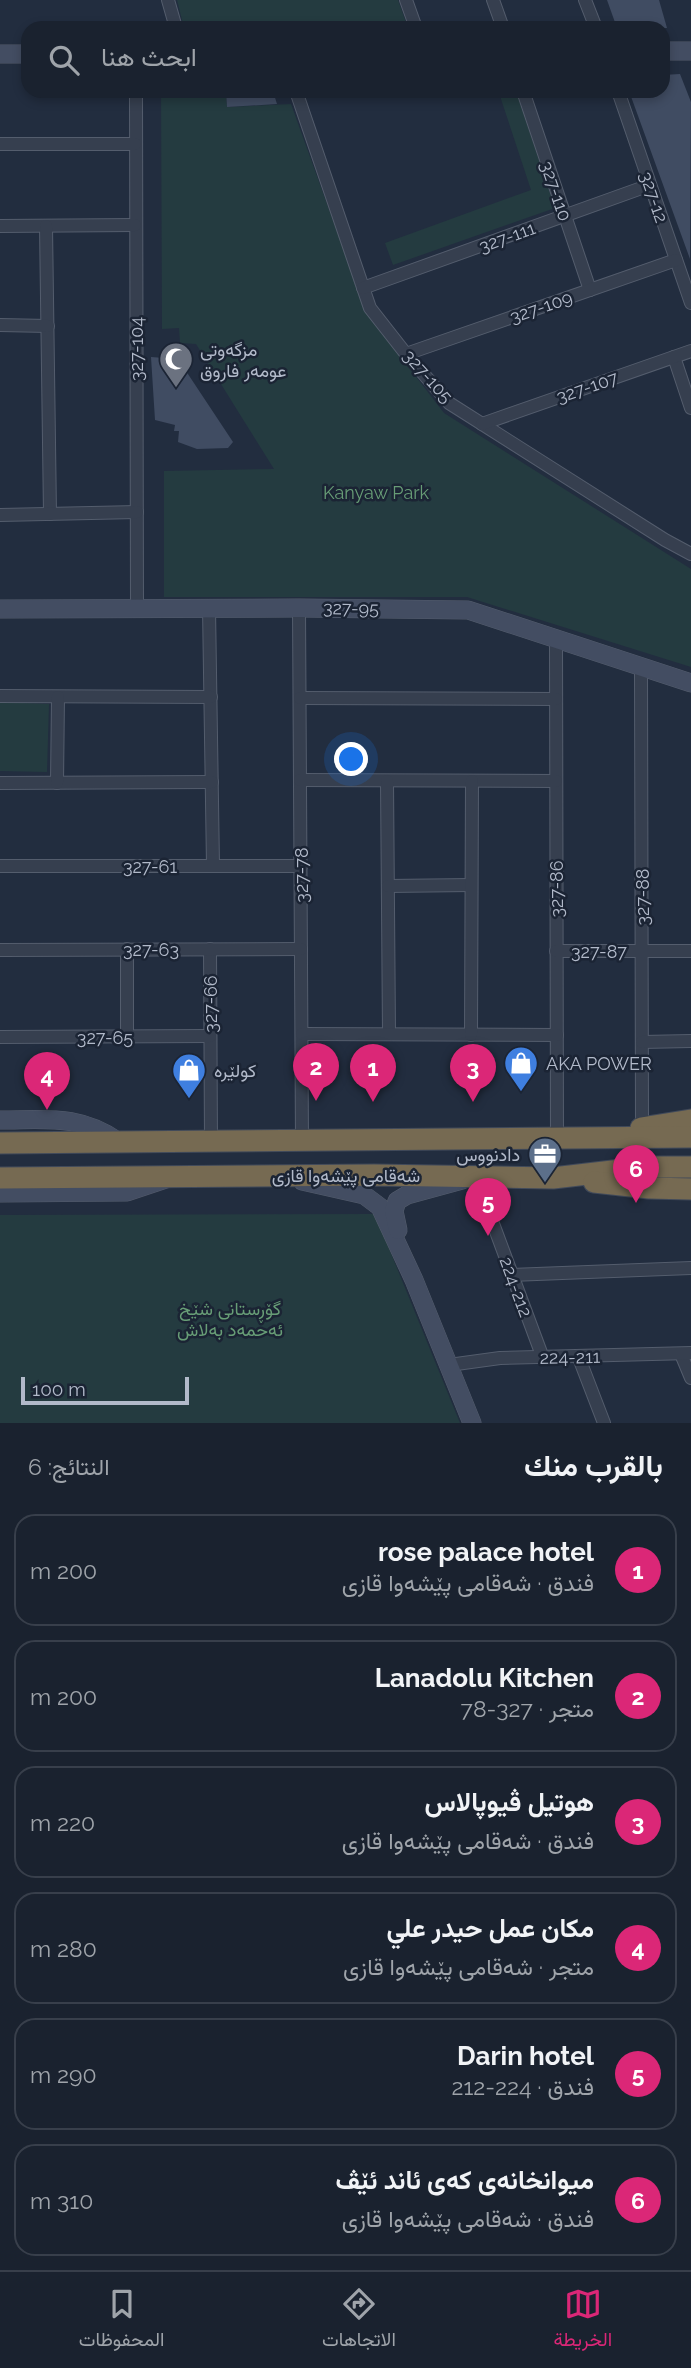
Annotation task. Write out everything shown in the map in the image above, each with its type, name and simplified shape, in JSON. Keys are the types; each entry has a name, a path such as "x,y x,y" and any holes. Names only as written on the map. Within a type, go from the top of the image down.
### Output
{"highway":[{"path":"605,1138 642,1127 691,1120"},
{"name":"شەقامی پێشەوا قازی","path":"6,1144 691,1137"},
{"name":"شەقامی پێشەوا قازی","path":"0,1178 274,1175 553,1178 647,1167 691,1167"},
{"path":"553,1178 649,1188 691,1189"}],"street":[{"path":"168,0 174,21"},
{"path":"406,0 414,21"},
{"path":"493,0 500,21"},
{"path":"586,0 594,21"},
{"path":"670,51 691,51"},
{"path":"0,54 21,54"},
{"name":"327-104","path":"136,98 137,607"},
{"name":"327-105","path":"298,98 370,308 406,354 449,402 691,554"},
{"name":"327-110","path":"525,98 590,290"},
{"name":"327-12","path":"620,98 691,303"},
{"path":"0,144 135,144"},
{"name":"327-111","path":"363,288 650,185"},
{"path":"0,226 135,225"},
{"path":"46,226 50,514"},
{"name":"327-109","path":"406,354 676,260"},
{"path":"0,325 48,326"},
{"name":"327-107","path":"482,424 691,351"},
{"path":"674,357 691,408"},
{"path":"0,515 137,513"},
{"name":"327-95","path":"0,608 299,607 468,610 691,683"},
{"name":"327-78","path":"299,607 302,1142"},
{"path":"209,608 213,866"},
{"name":"327-86","path":"556,639 558,1139"},
{"name":"327-88","path":"641,667 642,1127"},
{"path":"0,696 211,697"},
{"path":"57,783 58,696"},
{"path":"300,698 556,699"},
{"path":"300,780 556,781"},
{"path":"387,781 389,1034"},
{"path":"471,1035 472,781"},
{"path":"0,783 212,782"},
{"name":"327-61","path":"0,866 301,866"},
{"path":"388,886 471,885"},
{"path":"127,949 127,1036"},
{"name":"327-66","path":"210,949 211,1142"},
{"name":"327-63","path":"0,950 301,949"},
{"name":"327-87","path":"556,951 691,951"},
{"path":"302,1034 557,1035"},
{"name":"327-65","path":"0,1037 211,1036"},
{"path":"642,1042 691,1041"},
{"path":"0,1121 62,1120 83,1123 102,1130 119,1142"},
{"path":"274,1175 357,1193 371,1198 383,1212 414,1280 472,1423"},
{"path":"0,1193 127,1192 172,1176"},
{"path":"414,1280 394,1216 397,1201 407,1195 478,1176"},
{"name":"224-212","path":"478,1176 542,1358"},
{"path":"511,1275 691,1268"},
{"path":"686,1353 691,1378"},
{"name":"224-211","path":"449,1364 483,1359 686,1353"},
{"path":"579,1358 604,1423"}],"green space":[{"path":"177,0 398,0 406,21 182,21"},
{"name":"Kanyaw Park","path":"161,98 226,98 227,107 291,104 366,312 444,413 691,569 691,667 467,597 164,597 164,471 274,469 196,344 180,343 179,328 162,329"},
{"path":"501,98 518,98 555,208 393,265 385,243 531,190"},
{"path":"0,702 49,704 47,772 0,771"},
{"name":"گۆڕستانی شێخ ئەحمەد بەلاش","path":"375,1214 460,1423 0,1423 0,1215"}],"building":[{"path":"607,0 659,0 665,21 614,21"},
{"path":"680,74 691,102 690,259 632,98 670,98 670,75"},
{"path":"226,98 275,98 277,104 227,107"},
{"name":"مزگەوتی عومەر فاروق","path":"151,357 178,359 233,442 228,448 197,449 178,442 179,431 174,431 175,425 155,420"}],"place":[{"name":"مزگەوتی عومەر فاروق","path":"176,389"},
{"name":"AKA POWER","path":"521,1093"},
{"name":"کولێرە","path":"189,1100"},
{"name":"Lanadolu Kitchen","path":"316,1101"},
{"name":"rose palace hotel","path":"373,1102"},
{"name":"هوتیل ڤیوپالاس","path":"473,1102"},
{"name":"مكان عمل حيدر علي","path":"47,1110"},
{"name":"دادنووس","path":"545,1184"},
{"name":"میوانخانەی کەی ئاند ئێڤ","path":"636,1203"},
{"name":"Darin hotel","path":"488,1236"}]}
